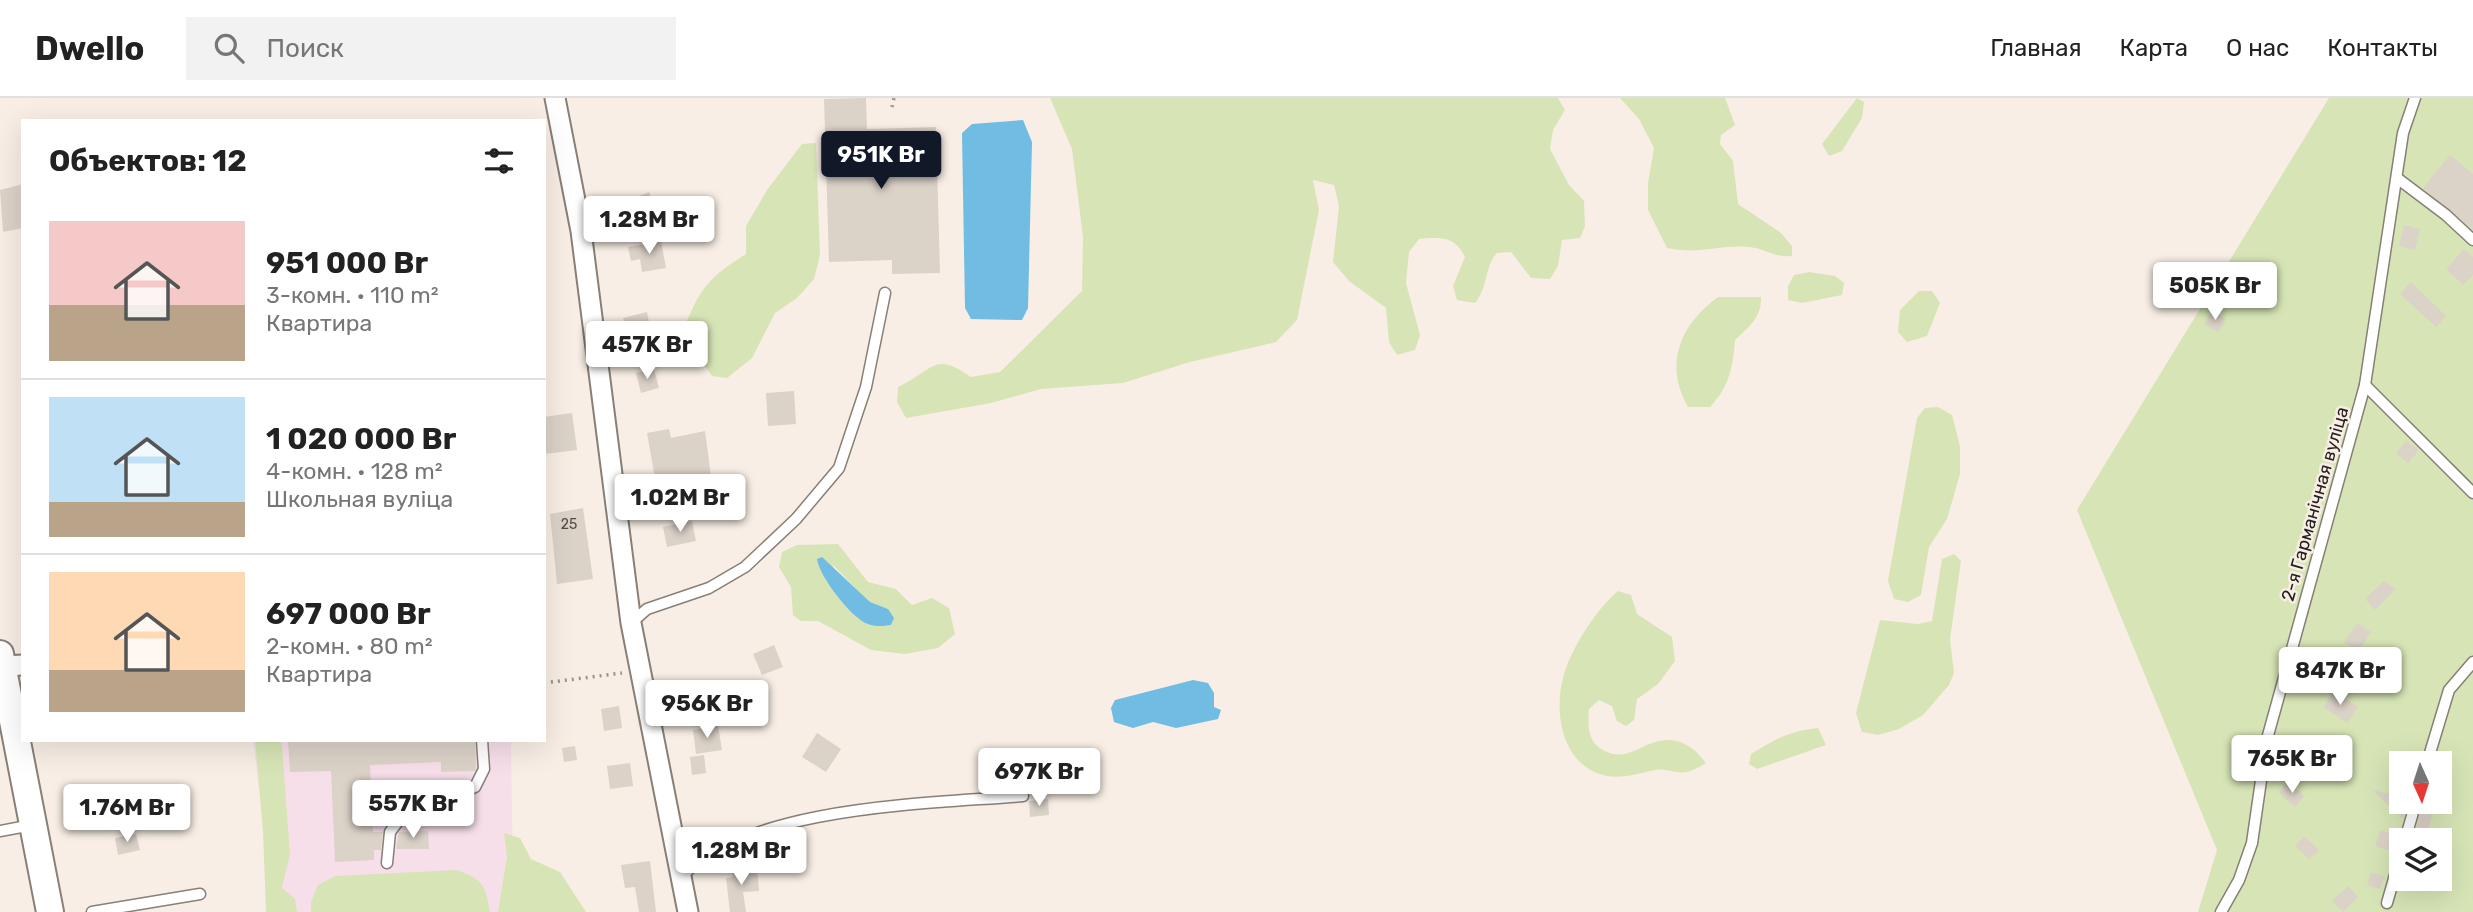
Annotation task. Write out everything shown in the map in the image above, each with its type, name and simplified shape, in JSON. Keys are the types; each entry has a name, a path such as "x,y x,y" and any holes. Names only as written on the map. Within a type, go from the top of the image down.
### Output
{"street":[{"path":"555,98 581,232 631,623 683,875 688,912"},
{"path":"5,660 50,912"}],"lane":[{"name":"2-я Гарманічная вуліца","path":"2221,912 2239,880 2252,843 2267,739 2365,385 2403,133 2415,98"},
{"path":"2397,178 2446,215 2473,240"},
{"path":"631,623 647,609 709,588 745,567 796,519 839,468 866,387 886,293"},
{"path":"2365,385 2473,493"},
{"path":"2431,751 2449,690 2473,663"},
{"path":"387,863 390,832 400,819 475,787 484,769 482,742"},
{"path":"683,875 697,861 743,839 781,826 862,809 1023,796"},
{"path":"0,831 33,825"},
{"path":"2387,903 2390,891"},
{"path":"92,912 200,894"}],"path":[{"path":"892,107 894,98"},
{"path":"546,683 642,670"}],"shaded area":[{"path":"253,742 511,742 513,879 505,912 274,912"}],"green space":[{"path":"1050,98 1558,98 1565,110 1553,130 1550,149 1569,185 1584,201 1585,226 1580,238 1562,240 1558,266 1550,279 1531,278 1511,252 1497,253 1475,303 1457,300 1453,286 1465,257 1457,245 1441,238 1419,239 1409,252 1406,283 1420,335 1415,350 1397,355 1389,342 1386,308 1349,281 1333,262 1339,206 1334,185 1313,180 1319,210 1297,320 1276,342 1190,362 1123,383 1041,389 991,403 906,418 897,402 898,387 941,364 959,369 971,377 1000,372 1082,291 1083,237 1072,149"},
{"path":"1620,98 1725,98 1735,125 1721,135 1720,144 1733,161 1738,204 1781,233 1792,246 1792,256 1781,256 1750,247 1690,250 1667,248 1648,210 1648,183 1654,148 1639,119"},
{"path":"1857,98 1864,102 1862,118 1842,151 1829,156 1822,144"},
{"path":"2329,98 2473,98 2473,912 2198,912 2217,850 2077,510"},
{"path":"816,143 820,255 814,279 797,298 775,313 752,358 727,378 712,376 696,353 685,326 691,312 715,276 746,254 746,226 767,190 802,144"},
{"path":"1809,272 1835,276 1844,283 1842,295 1802,303 1788,300 1788,286 1794,275"},
{"path":"1919,291 1932,291 1940,303 1927,336 1907,342 1898,332 1900,310"},
{"path":"1718,297 1761,297 1761,304 1754,321 1735,340 1729,376 1722,392 1710,407 1688,407 1677,375 1680,346 1694,319"},
{"path":"1938,407 1952,415 1960,446 1960,474 1947,519 1929,547 1921,595 1908,602 1894,599 1888,581 1917,418 1925,408"},
{"path":"838,544 868,582 896,589 912,605 932,598 949,608 955,634 938,648 905,654 871,650 818,621 801,621 793,615 791,587 779,567 782,552 797,545","holes":["832,564 870,603 888,609 853,614"]},
{"path":"1954,554 1961,561 1950,639 1954,673 1949,685 1923,715 1899,729 1878,735 1862,732 1856,713 1880,620 1918,624 1932,621 1942,559"},
{"path":"1618,591 1631,595 1637,614 1672,637 1675,661 1658,684 1637,699 1634,720 1626,726 1617,721 1612,706 1599,700 1589,709 1591,736 1600,748 1619,754 1661,741 1682,743 1695,751 1706,763 1692,771 1659,770 1607,776 1591,771 1579,761 1564,735 1560,703 1565,671 1587,628"},
{"path":"1818,728 1826,745 1757,769 1749,764 1751,754 1776,740 1799,731"},
{"path":"255,742 281,742 290,854 282,888 295,899 297,912 266,912"},
{"path":"504,833 520,838 531,859 560,872 586,912 498,912 507,857"},
{"path":"457,870 478,880 484,889 490,912 311,912 311,902 318,885 335,876"}],"water":[{"path":"1023,120 1032,142 1028,308 1022,320 971,319 965,308 962,133 972,124"},
{"path":"822,557 870,602 888,609 894,618 891,625 871,625 854,614 837,596 824,576 817,559"},
{"path":"1193,680 1208,683 1214,693 1214,707 1221,710 1218,719 1176,728 1153,722 1133,728 1114,722 1111,708 1115,700"}],"building":[{"path":"866,98 867,129 936,127 940,273 892,274 892,260 829,262 824,99"},
{"path":"2450,155 2473,174 2473,230 2423,188"},
{"path":"21,185 21,228 3,232 0,190"},
{"path":"649,192 655,208 627,219 621,203"},
{"path":"2404,225 2420,229 2415,250 2399,246"},
{"path":"661,241 666,268 642,272 640,259 631,261 628,247"},
{"path":"2464,249 2473,257 2473,275 2463,285 2446,269"},
{"path":"2411,282 2446,316 2436,327 2400,294"},
{"path":"2212,311 2226,319 2218,332 2204,324"},
{"path":"647,312 651,332 628,337 623,318"},
{"path":"654,369 659,388 641,393 636,373"},
{"path":"794,391 796,424 768,426 766,393"},
{"path":"572,413 577,450 546,454 546,417"},
{"path":"669,429 671,438 705,431 713,491 650,502 645,480 655,478 647,433"},
{"path":"2406,441 2419,450 2408,463 2396,453"},
{"path":"583,508 593,579 557,584 550,514"},
{"path":"692,521 696,541 667,547 663,527"},
{"path":"2384,581 2396,589 2375,610 2365,599"},
{"path":"2357,623 2371,632 2358,652 2344,642"},
{"path":"774,645 783,667 762,675 753,654"},
{"path":"2334,691 2358,707 2347,723 2323,707"},
{"path":"619,706 622,728 604,731 601,709"},
{"path":"718,726 722,750 696,754 693,730"},
{"path":"817,733 841,749 826,772 802,757"},
{"path":"288,742 475,742 475,771 441,772 441,762 370,765 373,832 383,832 381,850 374,850 374,860 335,862 331,771 290,772"},
{"path":"575,746 577,760 564,762 562,748"},
{"path":"704,755 706,773 692,775 690,757"},
{"path":"630,763 633,786 610,789 607,766"},
{"path":"2288,782 2304,796 2295,807 2279,793"},
{"path":"2373,790 2388,794 2389,805"},
{"path":"1048,799 1049,815 1030,817 1029,801"},
{"path":"2420,814 2433,814 2429,828 2417,828"},
{"path":"2380,830 2389,833 2389,850 2375,846"},
{"path":"428,831 429,849 396,849 399,832"},
{"path":"136,834 140,850 118,855 115,838"},
{"path":"2304,836 2319,850 2309,859 2295,846"},
{"path":"650,861 656,912 639,912 635,887 625,888 621,865"},
{"path":"757,867 759,891 743,892 746,912 730,912 726,878 733,877 732,869"},
{"path":"2371,872 2384,876 2380,889 2367,885"},
{"path":"2348,886 2358,897 2343,912 2332,901"}]}
